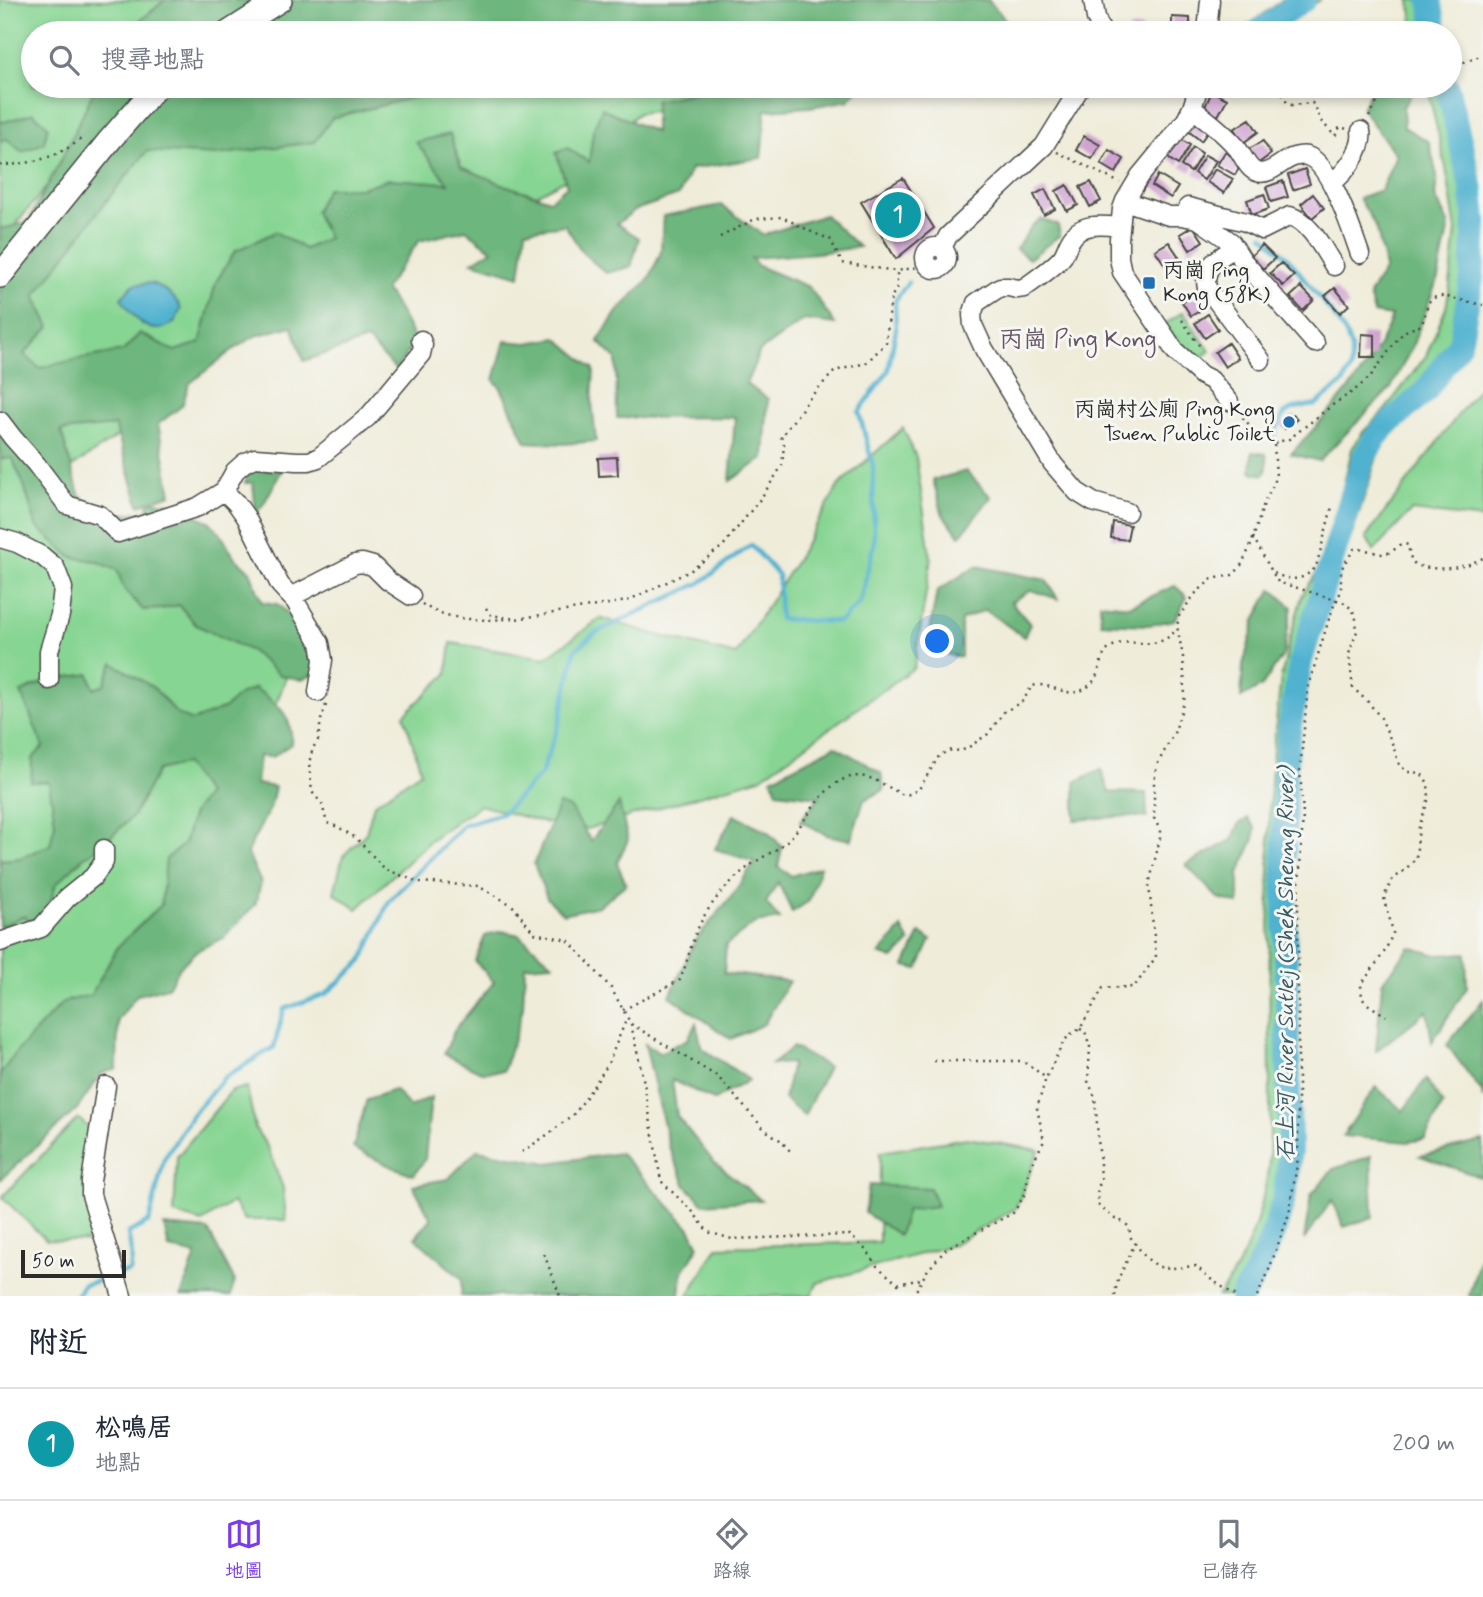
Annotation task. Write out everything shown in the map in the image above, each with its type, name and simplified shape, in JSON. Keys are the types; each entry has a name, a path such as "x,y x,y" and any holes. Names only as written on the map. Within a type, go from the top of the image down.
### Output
{"main road":[{"path":"247,21 280,0"},
{"path":"0,276 147,98"}],"street":[{"path":"1093,0 1097,21"},
{"path":"1208,21 1210,0"},
{"path":"942,248 948,236 1044,146 1074,98"},
{"path":"1195,98 1186,120 1146,169 1129,195 1120,227 1119,258 1122,272 1175,351 1201,375 1212,380 1229,401"},
{"path":"1192,108 1221,131 1254,172 1269,172 1281,162 1295,156 1308,156 1319,164 1332,183 1360,254"},
{"path":"1332,183 1349,166 1362,139 1361,131"},
{"path":"1129,195 1169,216 1198,219 1231,242 1243,261 1315,343"},
{"path":"1129,195 1146,196 1174,206 1191,207 1246,222 1262,230 1290,216 1296,218 1310,232 1334,266"},
{"path":"1120,227 1097,225 1080,230 1069,241 1061,258 1024,288 1000,287 976,303 972,315 973,325 984,349 1053,464 1077,492 1093,502 1127,512"},
{"path":"1235,248 1213,263 1205,280 1207,288 1261,360"},
{"path":"0,421 67,505 100,515 118,533 198,507 224,491 235,471 256,458 309,461 318,458 368,417 421,354 421,340"},
{"path":"224,491 246,517 281,585 295,601 320,643 323,660 318,692"},
{"path":"0,538 17,543 42,556 55,567 63,588 60,615 49,651 49,680"},
{"path":"291,597 355,564 362,563 373,566 388,581 411,596"},
{"path":"0,942 41,928 67,898 93,877 104,862 104,849"},
{"path":"106,1086 91,1195 122,1296"}],"path":[{"path":"1462,63 1483,55"},
{"path":"1284,98 1286,103 1292,105 1312,103 1320,120 1335,136 1340,127 1361,131 1379,98"},
{"path":"0,164 35,161 61,153 82,138"},
{"path":"1044,146 1129,195"},
{"path":"720,237 754,219 782,217 830,239 842,263 897,271 924,266"},
{"path":"411,596 435,612 484,621 516,619 627,601 690,571 723,546 761,498 782,466 784,444 781,437 812,395 835,371 866,363 886,343 890,306 897,286 897,271"},
{"path":"1229,401 1259,436 1274,443 1289,439 1370,377 1399,337 1407,330 1422,325 1432,298 1446,296 1483,305"},
{"path":"1194,338 1202,349"},
{"path":"913,1296 927,1270 947,1248 1013,1213 1024,1196 1031,1164 1044,1141 1037,1108 1046,1078 1064,1041 1080,1029 1103,988 1134,987 1156,957 1149,885 1160,838 1160,830 1154,818 1154,782 1157,765 1175,731 1184,702 1179,616 1195,594 1212,579 1236,572 1251,545 1265,500 1276,477 1274,443"},
{"path":"1270,568 1285,579 1298,579 1316,567 1332,507"},
{"path":"1253,536 1278,582 1347,604 1352,609 1357,631 1349,654 1353,688 1381,718 1399,764 1407,772 1424,776 1428,784 1429,798 1419,827 1416,858 1393,879 1384,897 1392,933 1385,951 1361,985 1362,998 1366,1003 1386,1016"},
{"path":"1257,1296 1289,1214 1298,1158 1298,903 1303,815 1300,770 1308,687 1341,592 1341,572 1354,549 1389,553 1401,543 1408,545 1416,565 1440,568 1464,566 1483,558"},
{"path":"486,608 491,615 516,619"},
{"path":"623,1010 680,980 701,921 716,900 747,867 786,841 823,794 838,783 861,776 904,795 910,794 919,789 939,755 961,751 988,734 1004,712 1023,701 1032,686 1038,684 1065,692 1083,690 1093,683 1104,655 1111,648 1128,643 1162,641 1168,639 1178,628"},
{"path":"318,692 329,695 318,740 309,763 310,778 312,792 322,804 327,823 356,838 385,869 418,882 478,886 512,905 534,933 568,940 611,988 631,1024 661,1181 693,1212 708,1232 732,1239 850,1236 868,1252 877,1266 898,1284 922,1278"},
{"path":"522,1152 576,1112 607,1066 627,1018"},
{"path":"631,1024 718,1077 764,1129 792,1153"},
{"path":"1080,1029 1085,1031 1090,1047 1088,1082 1095,1097 1101,1178 1097,1193 1099,1206 1129,1227 1131,1238 1146,1258 1159,1267 1196,1266 1236,1296"},
{"path":"934,1061 1021,1061 1046,1078"},
{"path":"1115,1296 1121,1270 1135,1243"},
{"path":"544,1254 561,1296"}],"green space":[{"path":"0,0 245,0 214,21 21,21 21,98 123,98 86,138 0,244"},
{"path":"165,0 988,0 1006,21 140,21"},
{"path":"1283,0 1320,0 1289,21 1254,21"},
{"path":"1410,0 1439,0 1443,21 1413,21"},
{"path":"90,98 411,98 332,118 315,142 217,155 147,151 35,296 50,327 24,354 39,368 123,351 140,333 174,351 200,343 216,282 235,251 275,232 305,249 328,238 315,212 327,188 361,188 389,179 448,183 416,142 450,134 461,167 550,200 567,186 556,153 567,148 589,162 593,131 602,108 655,132 655,101 669,98 851,98 810,107 766,110 761,158 691,169 679,195 635,210 617,224 639,238 631,267 606,273 583,253 565,225 526,230 520,276 472,262 492,250 466,230 419,241 385,289 415,341 396,370 367,340 304,361 292,326 255,336 189,384 182,406 158,424 171,494 151,501 183,505 195,515 209,521 220,533 235,558 250,571 262,602 277,604 310,632 320,671 302,680 280,675 251,651 196,625 179,605 143,610 124,589 117,570 96,561 71,557 36,526 24,485 12,458 0,459 0,228 28,222","holes":["115,426 139,505 149,502 148,511 123,514 108,522 79,494 61,431"]},
{"path":"175,98 760,98 638,113 580,172 536,195 507,186 236,325 158,409 53,480 66,506 268,612 300,642 192,921 0,1175 0,299"},
{"path":"1367,98 1409,98 1403,107 1404,127 1429,142 1437,176 1435,197 1449,225 1438,278 1412,347 1391,388 1319,461 1291,454 1362,372 1384,336 1392,316 1374,313 1369,295 1385,268 1377,229 1359,198 1381,190 1396,155 1362,109"},
{"path":"1430,98 1459,98 1481,203 1481,265 1477,298 1466,342 1428,395 1403,417 1379,451 1313,650 1302,695 1296,770 1296,1111 1300,1158 1295,1190 1279,1242 1251,1295 1218,1296 1245,1252 1261,1204 1269,1164 1269,814 1281,678 1302,596 1318,570 1341,496 1352,449 1426,356 1446,308 1456,230 1446,168"},
{"path":"33,113 48,126 44,143 22,152 7,139 0,141 0,121"},
{"path":"721,205 763,235 825,215 859,247 751,258 758,266 809,287 835,324 804,320 760,351 746,384 768,399 764,458 730,481 735,417 617,418 616,359 598,341 617,312 649,279 661,252 663,216"},
{"path":"1041,219 1058,225 1060,235 1029,259 1016,249 1032,226"},
{"path":"1183,312 1210,351 1193,363 1165,324"},
{"path":"557,338 594,369 592,402 596,441 563,444 526,442 501,388 494,380 505,341 527,343"},
{"path":"1483,382 1483,519 1411,511 1374,551 1366,537"},
{"path":"903,428 916,457 931,561 914,668 760,778 587,829 542,822 480,805 434,837 357,909 334,893 343,856 366,833 374,804 421,771 404,715 447,674 451,643 545,658 601,618 736,655 794,564 839,485"},
{"path":"1252,452 1266,454 1267,468 1263,475 1251,472"},
{"path":"250,470 282,470 256,514 253,483 245,483"},
{"path":"966,471 991,497 960,536 943,515 933,480"},
{"path":"976,566 1046,580 1058,599 1031,590 1011,602 1030,624 1024,637 985,610 961,620 961,657 926,651 937,591"},
{"path":"1175,586 1187,597 1174,620 1149,625 1101,623 1100,603 1130,606"},
{"path":"1272,589 1292,607 1283,655 1262,686 1241,698 1243,665 1256,618"},
{"path":"113,663 154,688 177,714 192,721 225,708 239,695 255,688 282,711 289,725 291,744 272,757 259,756 256,784 275,787 270,808 247,852 261,883 255,905 223,938 196,951 180,967 168,987 137,995 118,1020 117,1069 102,1073 77,1109 0,1180 0,1074 19,1049 63,1002 91,995 118,946 161,905 166,859 184,844 193,813 207,794 185,764 158,770 133,816 56,884 48,909 45,933 24,916 0,927 0,860 20,858 50,845 55,823 49,782 31,782 32,759 43,747 21,692 49,680 89,674 94,689 104,685"},
{"path":"835,746 881,773 884,790 864,800 851,840 827,835 800,821 819,797 777,792 772,778"},
{"path":"1101,769 1109,792 1146,793 1147,818 1128,816 1075,820 1075,782"},
{"path":"619,803 628,840 617,863 626,884 599,906 563,914 547,898 534,864 559,804 570,808 591,841"},
{"path":"734,815 767,831 782,847 778,867 791,876 820,867 809,901 792,912 778,882 766,903 780,919 755,923 726,945 724,973 789,981 764,1024 731,1039 670,996 695,941 755,862 715,849"},
{"path":"1248,818 1255,828 1254,839 1239,873 1239,904 1218,898 1186,865 1232,840 1239,824"},
{"path":"902,928 910,942 893,959 879,954"},
{"path":"501,931 519,935 553,964 525,966 523,1007 503,1071 481,1072 444,1054 455,1029 494,982 475,961 485,936"},
{"path":"920,933 931,940 918,969 905,966"},
{"path":"1410,947 1437,955 1466,953 1467,987 1432,1042 1427,1011 1376,1051 1382,983"},
{"path":"1483,1000 1483,1099 1482,1092 1447,1045"},
{"path":"696,1023 702,1048 749,1080 714,1100 672,1080 677,1116 713,1161 761,1200 704,1204 686,1186 669,1147 645,1044 660,1053 688,1039"},
{"path":"793,1047 828,1067 804,1116 784,1099 792,1063 772,1064"},
{"path":"1426,1079 1443,1104 1425,1139 1408,1142 1343,1136 1376,1087 1403,1111"},
{"path":"247,1087 255,1128 268,1148 283,1188 286,1220 244,1220 233,1202 202,1222 174,1214 177,1157 231,1091"},
{"path":"395,1090 410,1107 431,1097 425,1159 414,1175 353,1148 367,1099"},
{"path":"78,1118 91,1130 102,1242 46,1240 2,1197"},
{"path":"967,1138 1039,1150 1016,1208 952,1245 817,1283 811,1296 688,1296 717,1247 879,1242 880,1152"},
{"path":"1483,1141 1483,1178 1420,1156"},
{"path":"477,1150 548,1163 620,1153 690,1228 699,1246 682,1273 680,1296 461,1296 462,1279 415,1238 431,1219 413,1185 448,1179"},
{"path":"1371,1156 1373,1217 1344,1227 1332,1200 1304,1240 1311,1195 1333,1169"},
{"path":"869,1185 930,1188 937,1206 907,1210 899,1235 865,1213"},
{"path":"164,1226 208,1230 234,1280 231,1296 181,1296 196,1255 169,1248"},
{"path":"1483,1246 1483,1296 1469,1296"}],"water":[{"path":"151,283 169,293 181,309 174,323 160,329 141,323 121,298 133,285"}],"building":[{"path":"1172,17 1190,18 1190,21 1172,21"},
{"path":"1209,98 1227,99 1218,116 1204,109"},
{"path":"1194,119 1209,130 1201,141 1186,129"},
{"path":"1250,119 1258,132 1243,143 1234,129"},
{"path":"1084,136 1100,145 1092,159 1076,150"},
{"path":"1180,139 1190,145 1178,165 1168,158"},
{"path":"1263,141 1271,154 1256,165 1247,150"},
{"path":"1193,147 1202,153 1191,172 1181,166"},
{"path":"1109,150 1124,159 1116,173 1101,164"},
{"path":"1225,152 1242,163 1235,175 1217,165"},
{"path":"1205,155 1216,161 1204,180 1194,173"},
{"path":"1215,169 1233,179 1224,193 1207,182"},
{"path":"1305,169 1310,184 1293,190 1288,175"},
{"path":"1158,175 1178,187 1171,198 1152,186"},
{"path":"903,178 934,228 896,259 861,202"},
{"path":"1283,181 1288,197 1271,202 1266,187"},
{"path":"1091,182 1101,201 1090,207 1080,187"},
{"path":"1067,185 1078,205 1067,211 1056,191"},
{"path":"1045,189 1055,209 1044,215 1034,195"},
{"path":"1264,194 1269,209 1252,215 1247,200"},
{"path":"1313,194 1324,208 1312,218 1301,204"},
{"path":"1193,226 1203,241 1190,250 1180,234"},
{"path":"1169,242 1179,257 1165,265 1155,250"},
{"path":"1262,245 1275,258 1263,269 1251,256"},
{"path":"1281,263 1294,276 1283,286 1270,273"},
{"path":"1301,287 1314,300 1303,311 1290,297"},
{"path":"1335,288 1349,305 1340,313 1325,296"},
{"path":"1195,293 1205,308 1191,316 1182,302"},
{"path":"1208,314 1218,329 1205,338 1195,323"},
{"path":"1362,334 1375,335 1375,357 1361,357"},
{"path":"1228,343 1238,358 1225,367 1215,352"},
{"name":"丙崗村公廁 Ping Kong Tsuen Public Toilet","path":"1294,415 1297,419 1285,429 1281,425"},
{"path":"617,457 618,475 599,476 598,458"},
{"path":"1113,522 1130,525 1127,540 1111,538"}],"waterway":[{"name":"石上河 River Sutlej (Shek Sheung River)","path":"1274,21 1304,0"},
{"name":"石上河 River Sutlej (Shek Sheung River)","path":"1430,0 1434,21"},
{"name":"石上河 River Sutlej (Shek Sheung River)","path":"1242,1296 1263,1258 1279,1215 1286,1188 1290,1149 1284,866 1285,771 1301,660 1364,457 1386,426 1425,392 1460,343 1472,278 1475,221 1471,186 1450,98"},
{"path":"1263,235 1288,258 1334,316 1347,336 1351,349 1351,368 1344,382 1315,405 1294,408 1284,414 1275,435"},
{"path":"119,1274 130,1271 132,1257 128,1233 149,1222 164,1159 192,1115 224,1078 274,1047 284,1009 326,994 362,961 389,901 463,825 503,813 541,774 559,724 575,650 595,633 700,583 751,545 778,575 780,619 840,622 860,602 874,543 873,466 859,412 888,371 896,329 895,301 908,282"},
{"path":"76,1296 83,1285 111,1277"}],"place":[{"name":"松鳴居","path":"898,215"},
{"name":"丙崗 Ping Kong (58K)","path":"1149,283"},
{"name":"丙崗村公廁 Ping Kong Tsuen Public Toilet","path":"1289,422"}],"district":[{"name":"丙崗 Ping Kong","path":"1078,340"}]}
